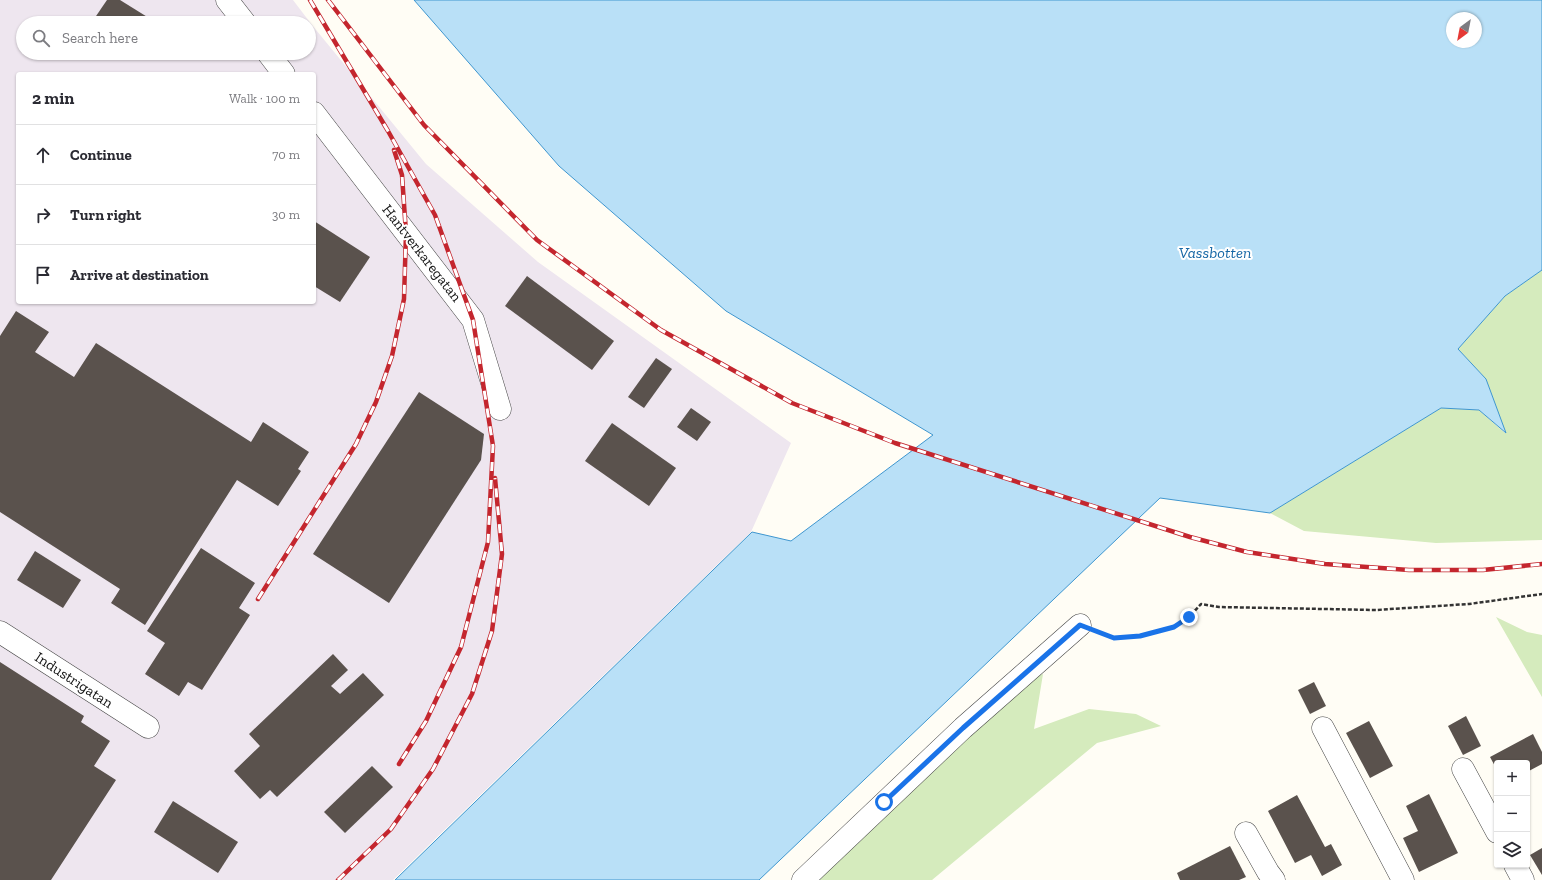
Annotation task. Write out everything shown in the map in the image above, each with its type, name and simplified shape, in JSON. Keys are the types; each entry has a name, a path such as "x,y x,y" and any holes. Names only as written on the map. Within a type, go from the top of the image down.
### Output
{"street":[{"path":"227,0 240,16"},
{"path":"273,60 282,72"},
{"name":"Hantverkaregatan","path":"316,116 473,320 500,409"},
{"path":"803,880 963,728 1080,625"},
{"name":"Industrigatan","path":"0,632 148,727"},
{"path":"1323,728 1403,880"},
{"path":"1463,769 1494,826"},
{"path":"1246,833 1274,880"},
{"path":"1517,868 1523,880"}],"path":[{"path":"1080,625 1114,638 1140,636 1174,627 1189,617 1200,604 1226,608 1376,610 1469,604 1542,594"}],"shaded area":[{"path":"0,0 293,0 305,16 16,16 16,60 316,60 316,30 426,164 538,262 791,443 751,532 393,880 0,880"}],"green space":[{"path":"1542,270 1542,540 1436,543 1304,531 1270,513 1441,408 1479,410 1505,433 1486,379 1458,349 1505,296"},
{"path":"1496,617 1527,632 1542,635 1542,697"},
{"path":"1043,674 1034,729 1089,709 1136,714 1161,726 1097,743 932,880 812,880 1024,681"}],"water":[{"name":"Vassbotten","path":"414,0 1542,0 1542,270 1505,296 1458,349 1486,379 1506,433 1479,410 1441,408 1270,513 1160,498 759,880 395,880 752,532 791,541 933,435 726,311 559,166"}],"building":[{"path":"107,0 120,0 146,16 96,16"},
{"path":"316,222 370,257 340,302 316,287"},
{"path":"527,276 614,341 592,370 505,306"},
{"path":"16,311 49,332 35,352 74,377 96,343 251,442 263,422 309,452 298,469 301,471 278,506 237,480 145,625 111,603 120,589 0,512 0,336"},
{"path":"656,358 672,369 644,408 628,397"},
{"path":"419,392 484,434 481,460 389,603 313,554"},
{"path":"691,408 711,422 697,441 677,427"},
{"path":"612,423 676,468 649,506 585,461"},
{"path":"201,548 255,583 239,608 250,615 202,690 188,682 179,696 145,674 165,643 147,631"},
{"path":"35,551 81,580 63,608 17,580"},
{"path":"333,654 348,670 331,686 340,694 363,673 384,695 277,797 270,790 260,799 234,771 260,746 249,734"},
{"path":"0,662 84,716 81,722 110,741 94,766 116,780 51,880 0,880"},
{"path":"1314,682 1326,706 1310,714 1298,690"},
{"path":"1466,716 1481,746 1463,755 1448,726"},
{"path":"1369,721 1393,766 1370,778 1346,733"},
{"path":"1533,734 1542,752 1542,764 1530,770 1530,760 1494,760 1494,764 1490,757"},
{"path":"372,766 393,787 345,833 324,812"},
{"path":"1429,794 1458,853 1419,872 1403,838 1418,831 1406,806"},
{"path":"1297,795 1325,847 1331,844 1342,865 1322,876 1311,855 1295,863 1268,811"},
{"path":"173,801 238,842 218,873 154,832"},
{"path":"1230,846 1246,877 1239,880 1180,880 1177,873"},
{"path":"1542,848 1542,875 1530,855"}],"railway":[{"path":"310,0 388,131 435,215 473,320 493,446 488,542 461,647 426,721 399,764"},
{"path":"328,0 424,125 537,240 661,330 792,403 895,443 1190,537 1247,552 1325,564 1409,570 1483,570 1542,564"},
{"path":"258,599 356,444 376,402 392,356 404,299 406,233 402,175 394,150"},
{"path":"338,880 391,829 433,769 472,694 492,631 502,554 495,478"}],"route":[{"path":"884,802 963,728 1080,625 1114,638 1140,636 1174,627 1189,617"}]}
